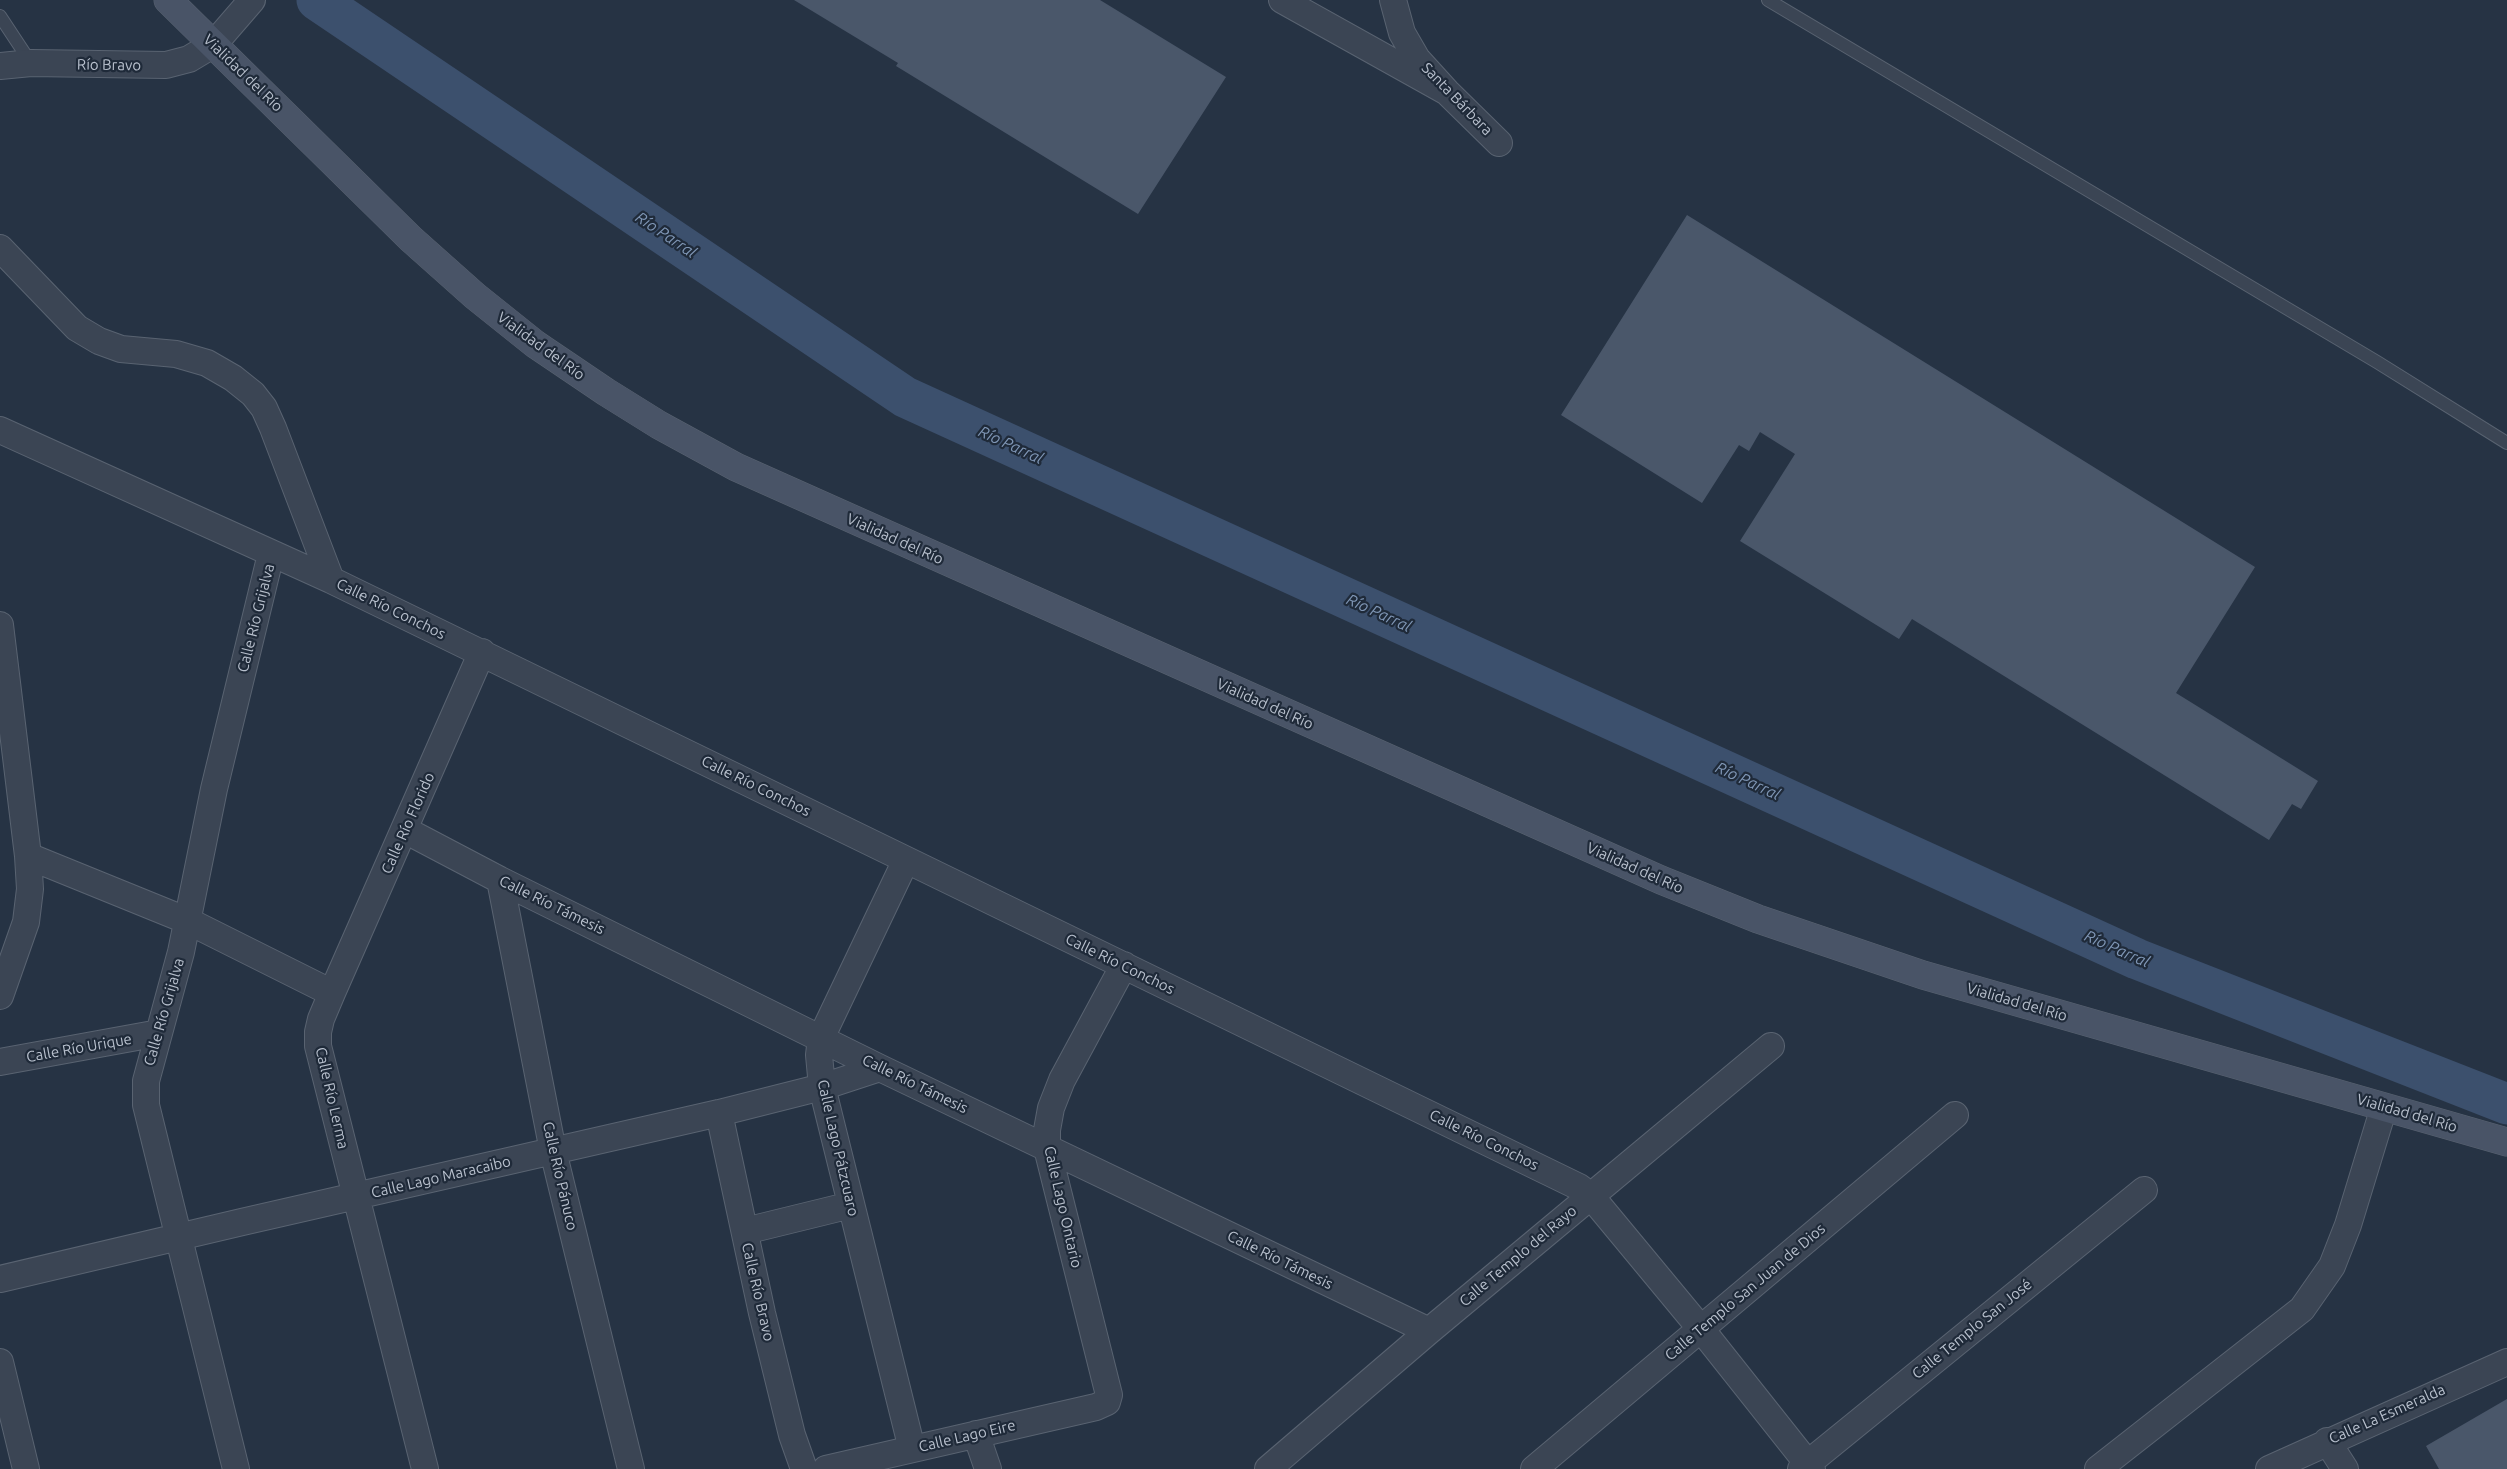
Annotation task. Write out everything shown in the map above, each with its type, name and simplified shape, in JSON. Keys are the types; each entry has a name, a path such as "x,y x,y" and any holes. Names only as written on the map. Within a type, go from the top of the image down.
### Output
{"main road":[{"name":"Vialidad del Río","path":"168,0 411,239 475,296 535,344 606,392 660,425 736,467 1661,880 1758,919 1923,975 2507,1142"}],"street":[{"name":"Río Bravo","path":"0,66 31,63 166,65 189,59 214,44 252,0"},
{"path":"1282,0 1447,92"},
{"name":"Santa Bárbara","path":"1394,0 1402,33 1417,59 1447,92 1499,143"},
{"name":"Calle Río Conchos","path":"0,248 77,328 100,341 122,349 176,354 207,363 233,378 253,394 264,408 273,428 331,580"},
{"name":"Calle Río Conchos","path":"0,430 331,580 482,652 1570,1182 1590,1195 1701,1329 1807,1467"},
{"name":"Calle Río Grijalva","path":"236,1469 146,1105 146,1081 188,921 214,790 271,554"},
{"path":"0,625 28,856 30,889 26,922 0,996"},
{"name":"Calle Río Florido","path":"332,993 482,652"},
{"name":"Calle Río Támesis","path":"405,830 500,880 880,1068 1429,1331"},
{"path":"28,856 188,921 332,993"},
{"name":"Calle Lago Pátzcuaro","path":"906,860 821,1038 819,1055 822,1087 912,1448"},
{"name":"Calle Río Pánuco","path":"500,880 553,1151 631,1469"},
{"name":"Calle Lago Ontario","path":"1107,1402 1109,1395 1047,1148 1047,1130 1051,1108 1062,1080 1124,965"},
{"name":"Calle Río Lerma","path":"332,993 321,1019 318,1046 425,1469"},
{"name":"Calle Río Urique","path":"0,1062 159,1034"},
{"name":"Calle Templo del Rayo","path":"1268,1469 1590,1195 1771,1046"},
{"name":"Calle Lago Maracaibo","path":"0,1280 720,1113 822,1087 880,1068"},
{"path":"2098,1469 2302,1309 2332,1266 2348,1225 2384,1107"},
{"name":"Calle Río Bravo","path":"720,1113 792,1435 804,1469"},
{"name":"Calle Templo San Juan de Dios","path":"1534,1469 1955,1115"},
{"name":"Calle Templo San José","path":"1807,1467 2144,1190"},
{"path":"745,1231 851,1205"},
{"path":"0,1362 26,1469"},
{"name":"Calle La Esmeralda","path":"2272,1468 2327,1441 2507,1362"},
{"name":"Calle Lago Eire","path":"826,1469 1096,1407 1107,1402"},
{"path":"976,1434 988,1469"},
{"path":"2327,1441 2345,1469"}],"lane":[{"path":"1768,0 2369,357 2507,443"},
{"path":"0,16 31,63"}],"building":[{"path":"794,0 1100,0 1226,77 1138,214 896,66 898,63"},
{"path":"1687,215 2255,567 2176,693 2318,781 2301,809 2292,804 2269,840 1912,619 1899,639 1740,541 1795,454 1760,432 1749,451 1739,445 1702,503 1561,415"},
{"path":"2507,1399 2507,1469 2439,1469 2426,1446"}],"waterway":[{"name":"Río Parral","path":"317,0 905,397 2137,959 2507,1104"}]}
